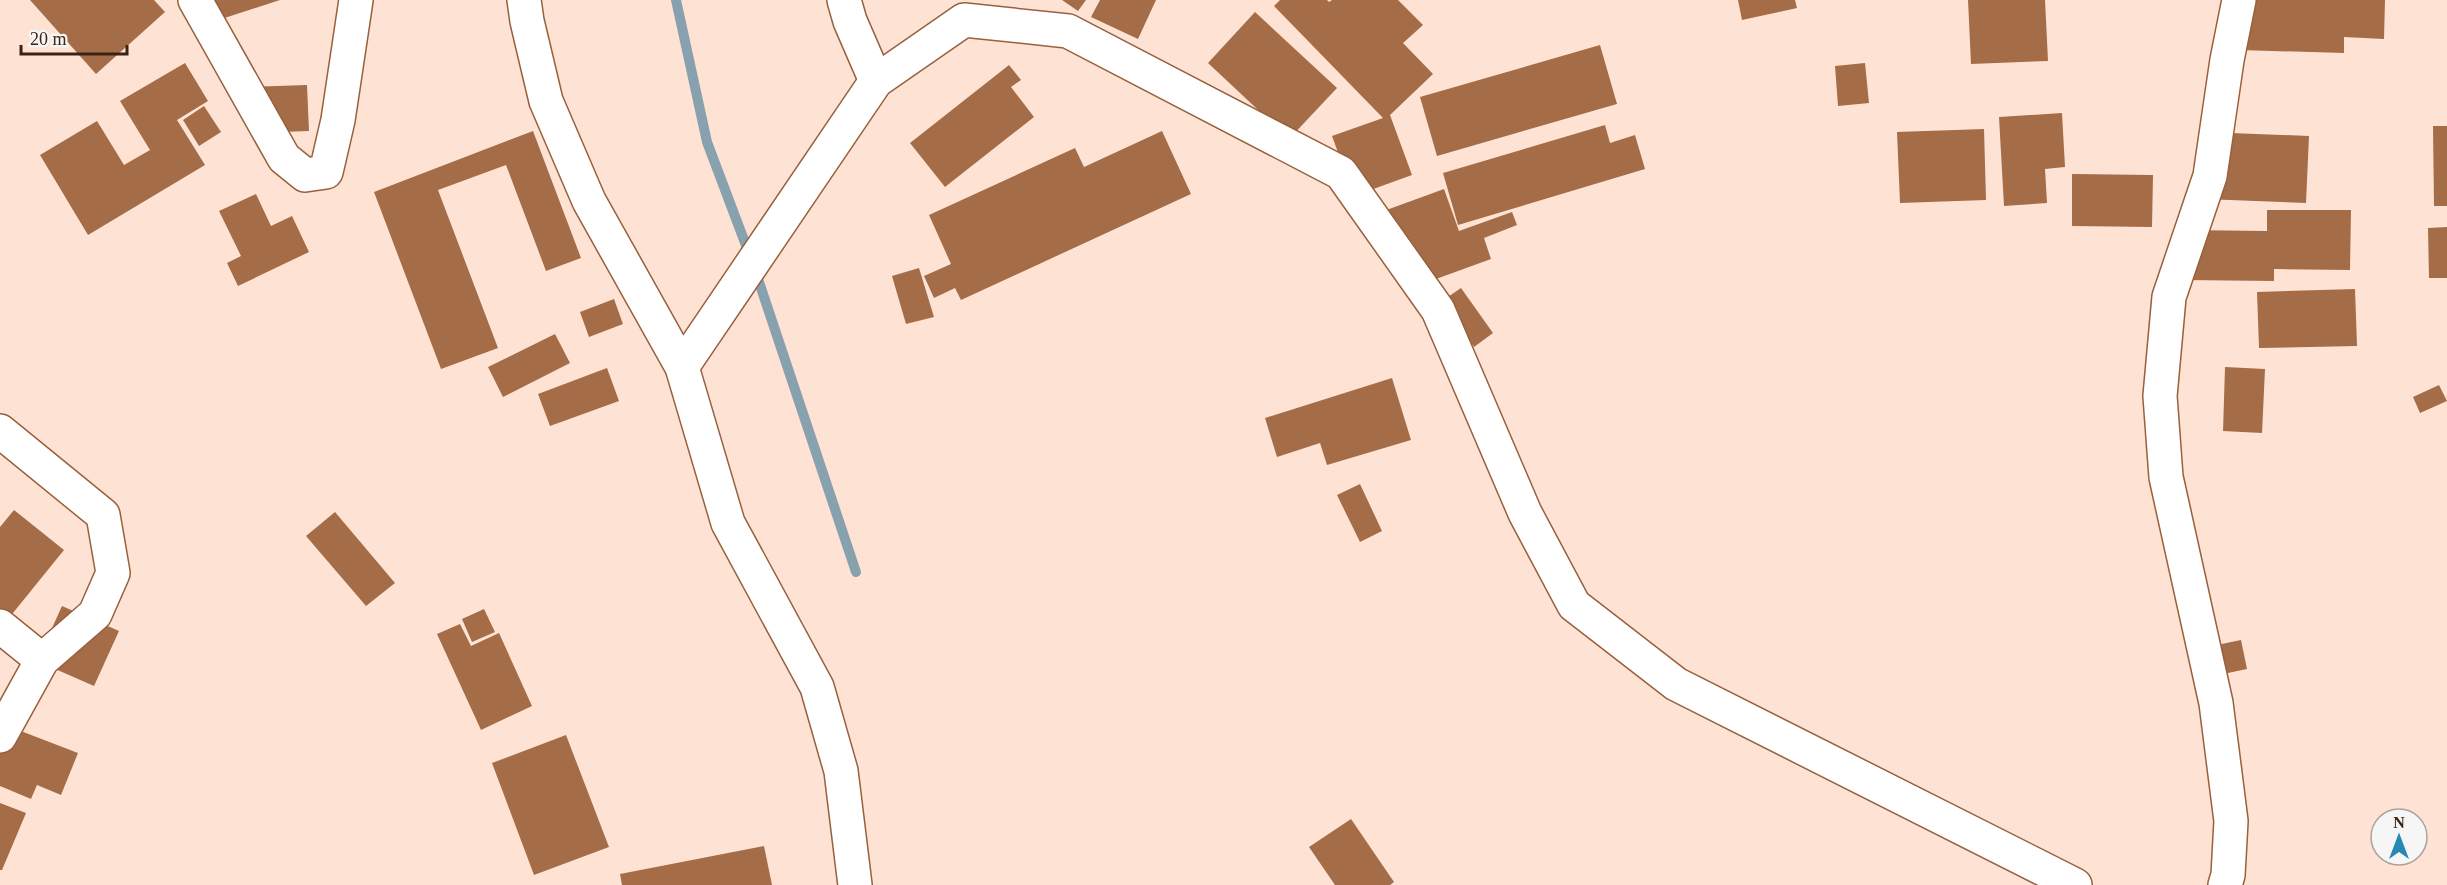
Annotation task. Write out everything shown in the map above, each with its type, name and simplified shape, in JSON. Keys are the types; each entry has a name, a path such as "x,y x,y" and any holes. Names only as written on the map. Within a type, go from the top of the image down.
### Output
{"street":[{"path":"195,0 284,158 304,175 326,172 338,120 356,0"},
{"path":"524,0 546,101 580,181 682,367 728,523 817,687 841,771 855,885"},
{"path":"844,0 850,21 876,81"},
{"path":"2225,885 2228,875 2230,821 2216,703 2166,477 2160,396 2169,297 2210,176 2227,60 2239,0"},
{"path":"682,367 778,229 876,81 964,20 1068,31 1341,173 1438,310 1525,513 1574,605 1676,684 2074,885"},
{"path":"0,431 103,514 113,573 95,614 42,660 0,736"},
{"path":"0,626 42,660"}],"building":[{"path":"30,0 154,0 165,12 96,74"},
{"path":"198,0 280,0 206,24"},
{"path":"1062,0 1086,0 1078,11"},
{"path":"1100,0 1156,0 1138,39 1091,17"},
{"path":"1280,0 1327,0 1329,2 1332,0 1398,0 1423,25 1403,43 1433,74 1390,115 1412,175 1354,196 1332,136 1383,118 1274,6"},
{"path":"1738,0 1795,0 1797,8 1742,20"},
{"path":"1968,0 2045,0 2048,61 1971,64"},
{"path":"2241,0 2385,0 2384,39 2344,37 2344,53 2239,50"},
{"path":"1255,12 1337,88 1289,139 1208,63"},
{"path":"1600,45 1617,104 1437,156 1420,97"},
{"path":"185,63 208,101 177,120 205,165 88,235 40,155 97,121 124,165 150,150 120,101"},
{"path":"1865,63 1869,103 1838,106 1835,66"},
{"path":"1009,65 1021,80 1011,87 1034,117 945,187 910,143"},
{"path":"307,85 309,131 251,133 249,87"},
{"path":"204,106 221,132 199,146 183,120"},
{"path":"2062,113 2065,167 2045,169 2047,203 2004,206 1999,117"},
{"path":"1605,125 1610,143 1635,135 1645,169 1458,225 1443,173"},
{"path":"2433,126 2447,126 2447,206 2434,206"},
{"path":"1984,129 1986,200 1900,203 1897,132"},
{"path":"533,131 581,258 546,271 506,165 438,190 498,348 441,369 374,192"},
{"path":"1162,131 1191,194 961,300 955,288 934,298 924,276 951,264 929,215 1075,148 1084,167"},
{"path":"2205,132 2309,136 2306,203 2203,199"},
{"path":"2072,174 2153,175 2152,227 2072,226"},
{"path":"1444,189 1459,231 1512,212 1517,225 1484,238 1491,259 1425,283 1370,216"},
{"path":"256,194 271,226 292,216 309,252 238,286 227,263 241,256 219,211"},
{"path":"2267,210 2351,210 2350,270 2274,269 2274,281 2183,280 2184,230 2267,231"},
{"path":"2447,227 2447,278 2429,278 2428,228"},
{"path":"919,268 934,317 906,324 892,276"},
{"path":"1461,288 1493,333 1474,347 1442,301"},
{"path":"2355,289 2357,346 2259,348 2257,292"},
{"path":"614,299 623,324 589,337 580,312"},
{"path":"555,334 570,363 503,397 488,367"},
{"path":"2225,367 2265,369 2262,433 2223,431"},
{"path":"607,368 619,401 550,426 538,394"},
{"path":"1392,378 1411,440 1327,465 1320,443 1277,457 1265,418"},
{"path":"2439,385 2447,401 2420,413 2413,397"},
{"path":"1360,484 1382,531 1360,542 1337,495"},
{"path":"14,510 64,550 0,629 0,527"},
{"path":"335,512 395,583 366,606 306,536"},
{"path":"62,606 119,631 94,686 37,661"},
{"path":"484,609 495,632 472,642 462,619"},
{"path":"460,624 471,646 499,633 532,706 481,730 437,634"},
{"path":"2241,640 2247,669 2223,674 2217,645"},
{"path":"0,723 78,753 61,795 37,785 31,799 0,786"},
{"path":"566,735 609,847 534,875 492,763"},
{"path":"0,803 26,813 2,870 0,870"},
{"path":"1351,819 1394,882 1390,885 1335,885 1309,847"},
{"path":"764,846 772,885 622,885 620,874"}],"waterway":[{"path":"676,0 707,142 750,256"},
{"path":"755,270 856,572"}]}
